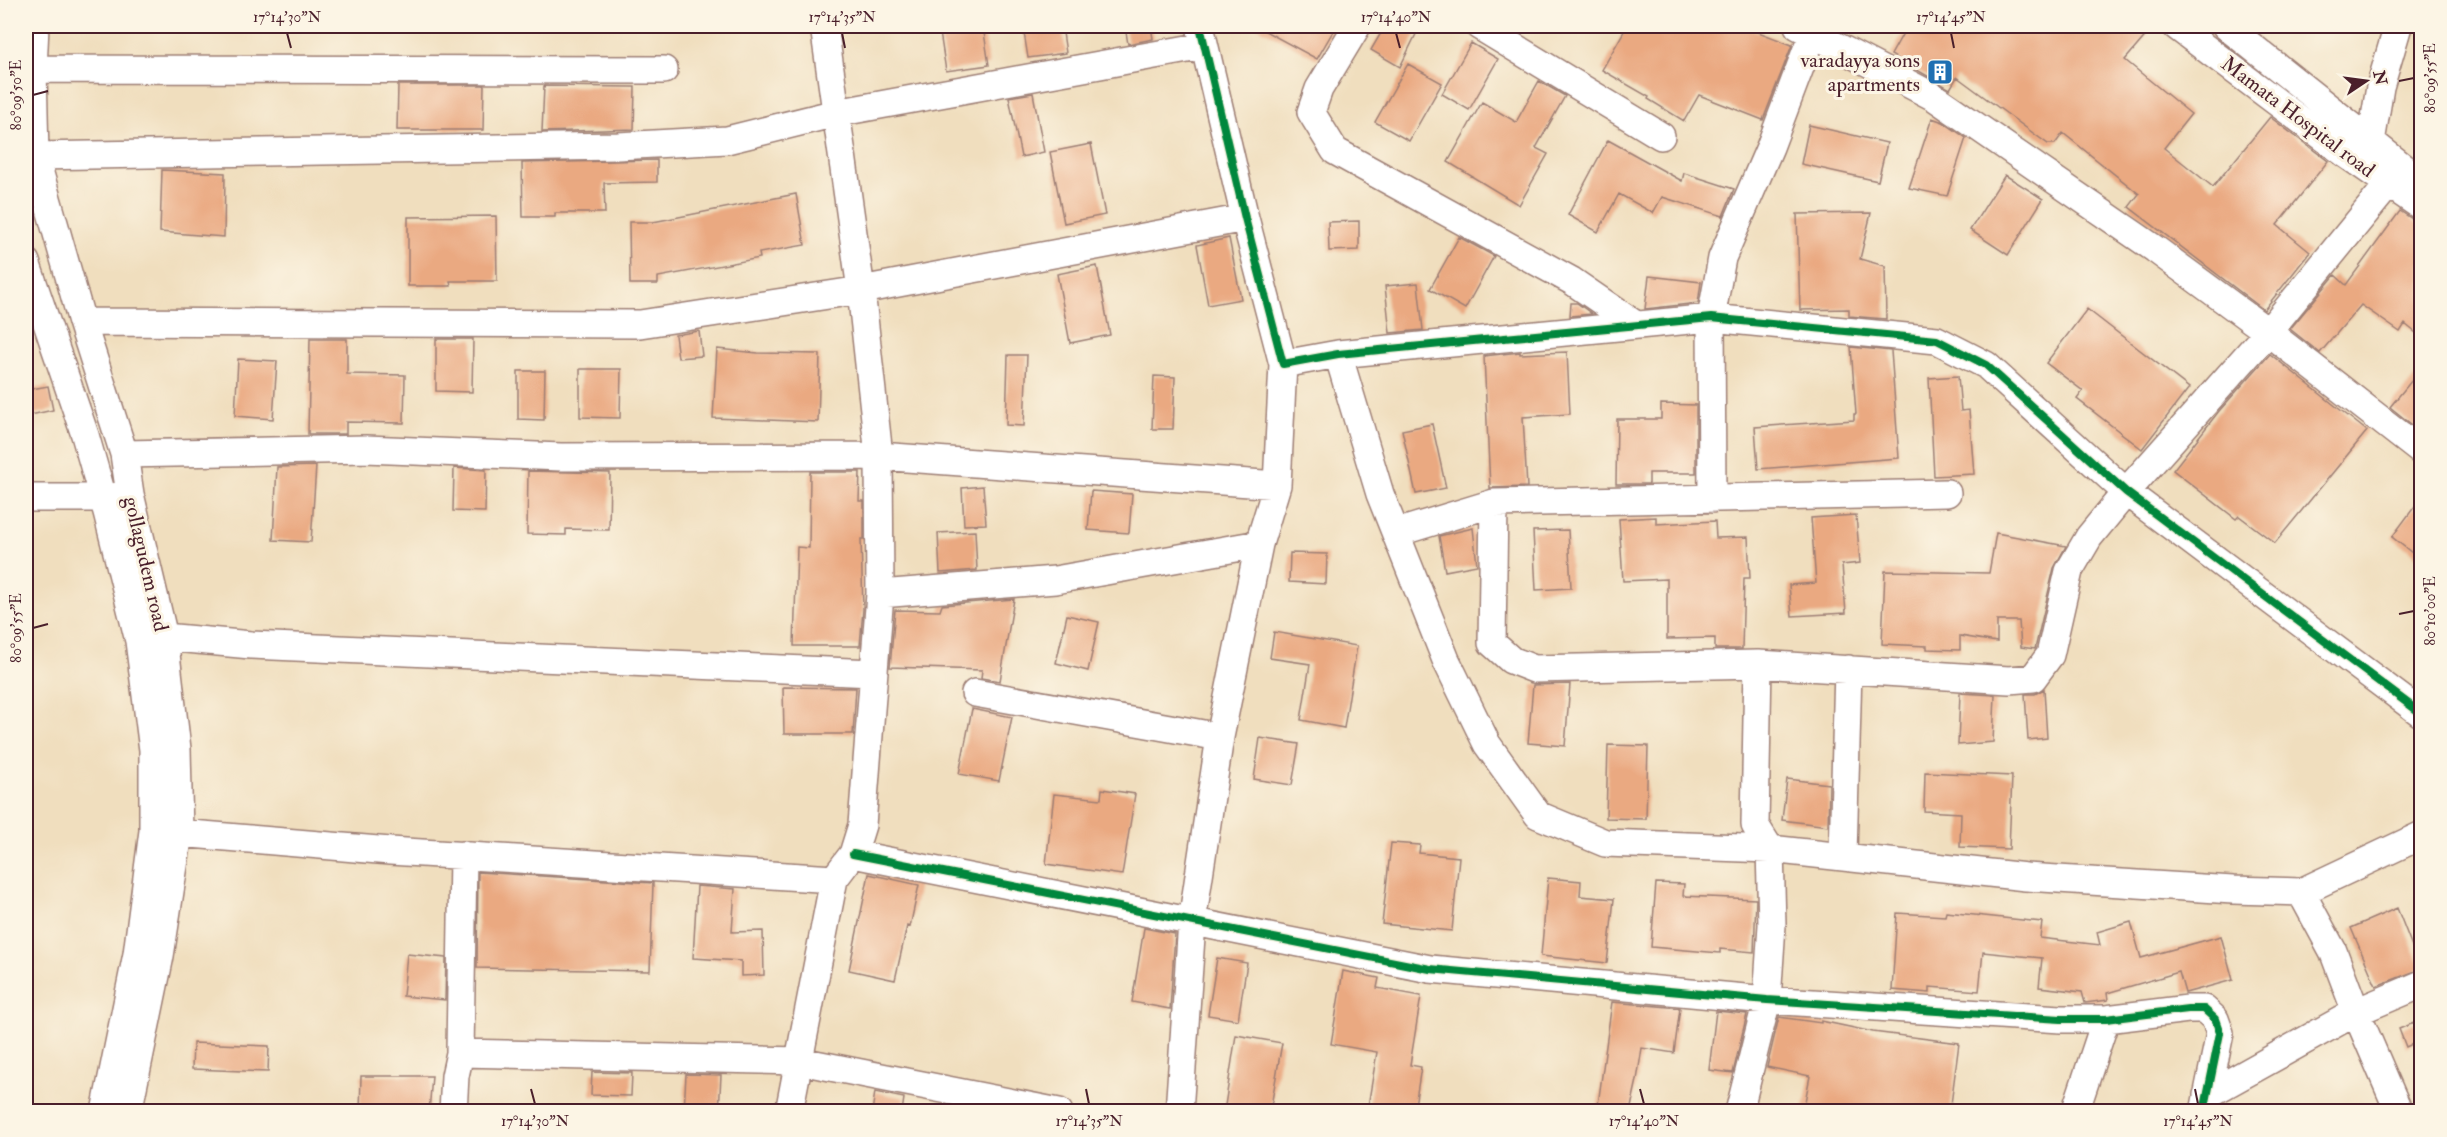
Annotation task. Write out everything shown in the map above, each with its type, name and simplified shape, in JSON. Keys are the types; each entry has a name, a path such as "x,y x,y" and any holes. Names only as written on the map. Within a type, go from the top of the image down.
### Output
{"street":[{"name":"gollagudem road","path":"35,26 33,69 35,156 82,322 124,454 130,494 164,637 177,749 179,833 160,956 128,1112"},
{"path":"789,1112 834,879 853,854 862,825 880,594 879,456 861,290 825,26"},
{"path":"1357,26 1319,89 1311,112 1335,151 1572,281 1636,325"},
{"path":"1479,26 1661,136"},
{"name":"Mamata Hospital road","path":"2176,26 2388,185 2421,207"},
{"name":"Mamata Hospital road","path":"2226,26 2421,182"},
{"path":"2371,142 2380,87 2398,26"},
{"path":"1712,498 1711,318 1722,258 1770,147 1806,29 1934,98 2155,249 2268,332 2421,452"},
{"path":"35,156 618,146 727,140 836,113 1202,36 1245,218 1283,364 1277,485 1259,544 1220,737 1192,922 1179,1112"},
{"path":"33,69 664,70"},
{"path":"1494,503 1492,643 1511,660 1534,669 1758,664 2009,680 2032,678 2050,655 2069,571 2089,537 2268,332 2388,185"},
{"path":"82,322 640,324 861,290 1245,218"},
{"name":"gollagudem road","path":"26,262 85,435 103,498 140,641 153,750 153,831 137,954 105,1112"},
{"path":"1283,364 1338,354 1711,318 1937,340 1986,365 2126,492 2421,714"},
{"path":"1338,354 1380,494 1446,660 1487,744 1538,815 1605,843 1770,849 1843,855 2026,877 2301,892 2421,835"},
{"path":"124,454 366,449 561,457 879,456 1277,485"},
{"path":"1396,532 1494,503 1947,493"},
{"path":"26,498 103,498 130,494"},
{"path":"880,594 1054,580 1259,544"},
{"path":"164,637 250,645 873,674"},
{"path":"1739,1112 1767,1000 1772,925 1770,849 1755,825 1758,664"},
{"path":"1843,855 1848,669"},
{"path":"975,693 1220,737"},
{"path":"179,833 463,855 834,879"},
{"path":"853,854 1430,969 1767,1000 2061,1019 2106,1019 2204,1009 2215,1019 2220,1034 2206,1103"},
{"path":"453,1112 455,1076 460,1053 463,855"},
{"path":"2301,892 2333,951 2356,1012 2399,1112"},
{"path":"2206,1103 2356,1012 2421,984"},
{"path":"2075,1112 2106,1019"},
{"path":"460,1053 800,1060 1059,1112"}],"building":[{"path":"939,26 983,26 989,65 946,71"},
{"path":"1023,26 1062,26 1066,53 1028,58"},
{"path":"1125,26 1151,26 1153,39 1128,44"},
{"path":"1256,26 1336,26 1317,59"},
{"path":"1385,26 1420,26 1400,67 1371,50"},
{"path":"1627,26 1743,26 1792,45 1763,120 1699,95 1684,121 1648,99 1649,97 1602,70"},
{"path":"1907,26 2154,26 2125,60 2191,114 2164,148 2213,187 2270,117 2328,161 2277,225 2310,252 2264,310 2129,207 2139,194 2063,133 2055,144 2048,144 1957,77 1950,89 1891,55"},
{"path":"1471,43 1498,59 1469,110 1442,94"},
{"path":"1408,64 1442,83 1409,141 1375,122"},
{"path":"1539,81 1565,96 1536,148 1548,154 1519,205 1448,162 1482,102 1516,122"},
{"path":"398,85 484,85 483,130 397,130"},
{"path":"544,86 635,87 634,129 542,132"},
{"path":"1033,93 1044,152 1021,157 1009,97"},
{"path":"1932,118 1943,122 1966,138 1947,196 1909,188"},
{"path":"1809,125 1887,143 1878,181 1801,164"},
{"path":"1608,140 1682,181 1684,173 1734,189 1723,216 1662,197 1653,213 1619,194 1598,232 1568,215"},
{"path":"1091,144 1105,215 1064,223 1050,152"},
{"path":"657,160 657,182 604,183 605,213 555,213 555,217 523,217 522,163"},
{"path":"162,170 225,173 224,237 160,232"},
{"path":"2005,175 2043,199 2008,255 1970,230"},
{"path":"796,194 805,245 759,253 760,258 658,277 658,284 630,284 629,222 653,222"},
{"path":"2400,211 2421,225 2421,337 2405,324 2400,332 2361,305 2320,353 2290,329 2335,275 2346,285"},
{"path":"1871,213 1860,259 1885,266 1886,319 1849,316 1849,309 1800,310 1797,214"},
{"path":"496,216 497,281 450,281 451,286 408,286 408,217"},
{"path":"1359,221 1359,250 1329,251 1328,222"},
{"path":"1459,237 1494,256 1465,309 1430,289"},
{"path":"1229,238 1241,299 1208,305 1197,245"},
{"path":"1097,266 1110,335 1070,343 1057,274"},
{"path":"1649,276 1701,282 1698,303 1645,309"},
{"path":"1418,283 1423,330 1390,333 1385,286"},
{"path":"1571,303 1577,303 1592,314 1570,316"},
{"path":"2087,309 2189,388 2142,449 2077,399 2083,391 2046,363"},
{"path":"699,331 702,356 678,358 675,335"},
{"path":"310,339 347,339 347,374 405,375 404,423 346,422 346,434 308,434"},
{"path":"436,339 473,339 472,392 436,391"},
{"path":"1851,347 1891,351 1899,458 1758,469 1755,427 1854,420 1854,414 1856,414"},
{"path":"717,349 758,353 820,354 818,422 713,418"},
{"path":"1520,352 1520,354 1567,352 1570,414 1523,417 1527,487 1490,488 1484,356"},
{"path":"2270,354 2367,431 2275,543 2239,516 2236,519 2173,470 2219,411"},
{"path":"1008,355 1027,355 1024,426 1006,425"},
{"path":"238,359 277,361 273,419 235,416"},
{"path":"580,369 621,369 620,418 580,417"},
{"path":"2421,369 2421,432 2390,407"},
{"path":"518,371 545,371 544,420 518,419"},
{"path":"1154,376 1175,377 1173,429 1152,429"},
{"path":"1958,376 1961,411 1969,410 1974,474 1934,476 1929,378"},
{"path":"48,386 53,410 26,416 26,390"},
{"path":"1661,404 1696,405 1696,473 1649,473 1649,484 1616,484 1617,419 1661,419"},
{"path":"1432,424 1446,488 1416,494 1402,430"},
{"path":"316,466 311,542 273,540 277,467"},
{"path":"454,468 486,470 485,512 453,511"},
{"path":"528,471 610,473 609,530 566,529 566,535 527,534"},
{"path":"810,472 860,472 859,501 864,501 864,539 861,539 863,609 860,646 794,646 797,547 809,548"},
{"path":"983,486 986,524 964,525 962,488"},
{"path":"1091,491 1132,494 1129,533 1088,530"},
{"path":"2421,498 2421,560 2392,537"},
{"path":"1856,515 1860,563 1842,565 1846,613 1792,616 1789,585 1816,583 1811,518"},
{"path":"1656,517 1656,524 1715,521 1716,538 1748,537 1750,578 1744,578 1742,649 1715,649 1715,638 1667,639 1667,579 1623,581 1619,519"},
{"path":"1473,528 1477,565 1445,571 1439,536"},
{"path":"1568,530 1571,588 1536,590 1533,531"},
{"path":"975,531 977,570 940,573 938,533"},
{"path":"1996,533 2066,546 2054,568 2035,649 2021,647 2019,621 1997,621 1997,642 1960,636 1960,650 1882,644 1885,571 1989,573"},
{"path":"1290,553 1327,554 1326,584 1289,582"},
{"path":"1014,599 1000,681 981,678 982,670 890,667 895,610 940,611 942,605"},
{"path":"1067,615 1099,622 1088,671 1056,663"},
{"path":"1274,632 1357,646 1344,728 1301,720 1310,664 1270,658"},
{"path":"1570,684 1565,746 1528,743 1533,685"},
{"path":"783,687 856,688 853,734 784,734"},
{"path":"2044,689 2047,738 2028,740 2025,694 2035,694"},
{"path":"1960,693 1995,695 1993,742 1958,745"},
{"path":"972,709 1012,717 999,781 959,774"},
{"path":"1260,738 1299,744 1292,785 1254,779"},
{"path":"1608,745 1648,746 1646,819 1606,818"},
{"path":"1925,772 2012,776 2009,849 1960,847 1961,813 1924,811"},
{"path":"1787,779 1829,784 1828,826 1782,820"},
{"path":"1102,789 1135,794 1122,875 1046,864 1054,794 1101,799"},
{"path":"1391,843 1420,845 1419,853 1459,857 1452,931 1382,924"},
{"path":"478,872 653,883 650,971 477,968"},
{"path":"869,874 919,885 895,980 849,970"},
{"path":"1548,878 1581,881 1580,896 1614,899 1607,963 1541,956"},
{"path":"1656,883 1684,884 1683,896 1756,899 1754,952 1720,949 1720,953 1651,947"},
{"path":"697,886 735,889 732,932 763,931 764,975 741,976 741,961 693,958"},
{"path":"2397,908 2421,969 2376,986 2351,928"},
{"path":"1946,912 2042,922 2040,938 2100,945 2097,932 2131,922 2141,958 2221,936 2233,980 2185,993 2179,972 2107,993 2108,1000 2085,1003 2082,992 2039,987 2042,958 1983,952 1979,991 1930,987 1930,993 1892,990 1897,913 1945,916"},
{"path":"1144,928 1175,934 1170,1009 1132,1002"},
{"path":"407,954 446,958 445,1000 403,996"},
{"path":"1217,958 1247,963 1238,1020 1208,1015"},
{"path":"1343,971 1379,978 1377,988 1421,996 1410,1065 1421,1067 1414,1112 1367,1112 1377,1052 1331,1044"},
{"path":"1612,1002 1680,1008 1674,1053 1642,1048 1630,1112 1597,1112"},
{"path":"1716,1011 1747,1014 1733,1073 1709,1070"},
{"path":"1779,1017 1821,1023 1821,1021 1873,1032 1959,1043 1950,1112 1803,1112 1810,1076 1767,1067"},
{"path":"2421,1020 2421,1040 2406,1047 2399,1029"},
{"path":"1236,1035 1282,1043 1270,1112 1224,1112"},
{"path":"193,1043 269,1046 268,1072 192,1069"},
{"path":"592,1072 632,1073 631,1096 591,1095"},
{"path":"686,1074 721,1075 719,1112 684,1112"},
{"path":"361,1076 432,1076 429,1112 360,1112"},
{"path":"875,1092 904,1098 902,1112 872,1112"}],"cycle path":[{"path":"1200,26 1245,218 1283,364 1338,354 1711,318 1937,340 1986,365 2126,492 2422,714"},
{"path":"853,854 1430,969 1767,1000 2061,1019 2106,1019 2204,1009 2215,1019 2220,1033 2204,1112"}],"place":[{"name":"varadayya sons apartments","path":"1940,72"}]}
